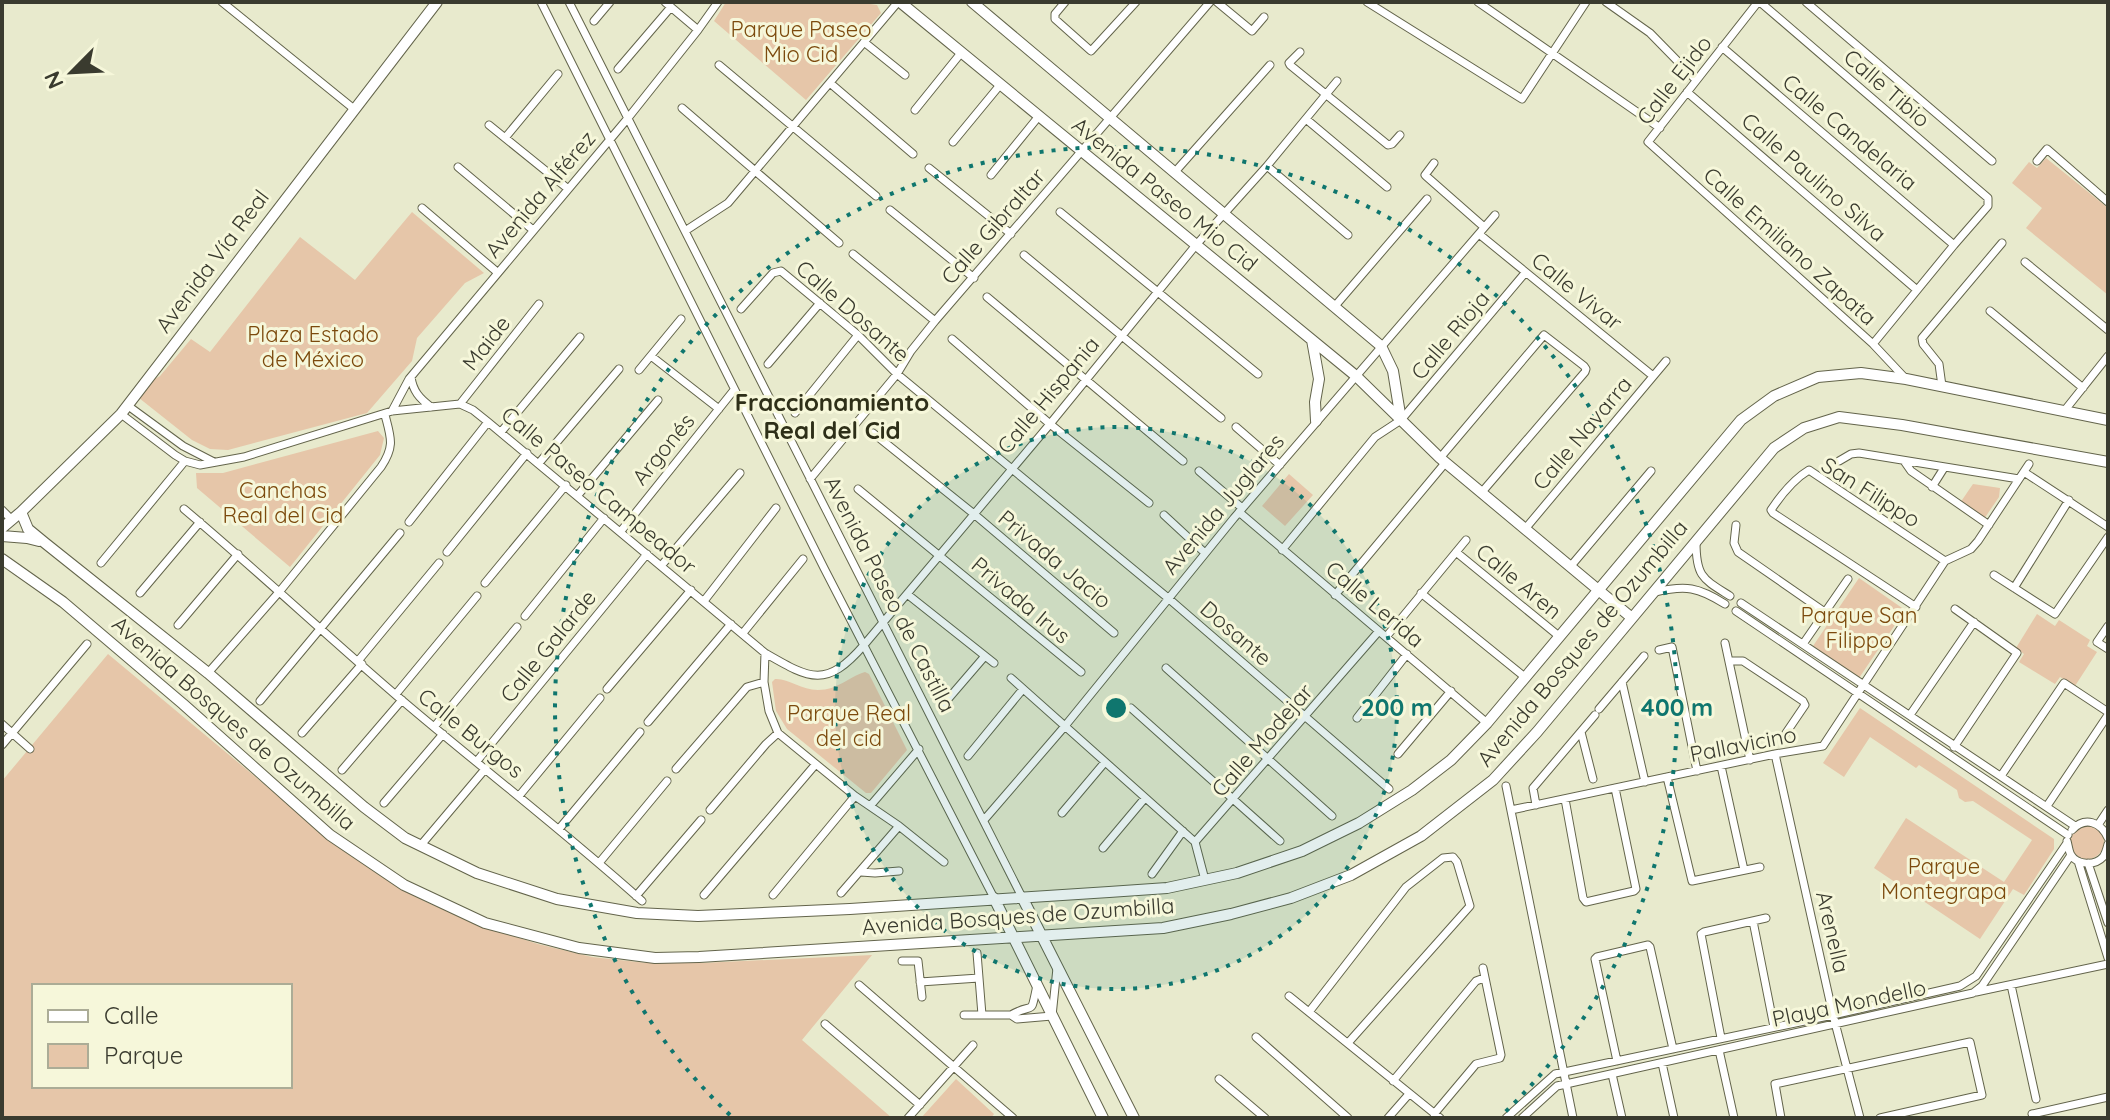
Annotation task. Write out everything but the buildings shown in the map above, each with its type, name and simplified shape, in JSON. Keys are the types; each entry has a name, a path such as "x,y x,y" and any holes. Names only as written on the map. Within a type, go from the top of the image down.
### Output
{"main road":[{"name":"Avenida Vía Real","path":"2,528 124,409 437,2"},
{"name":"Avenida Paseo Mio Cid","path":"899,2 1356,376 1443,460 1632,618"},
{"name":"Avenida Paseo Mio Cid","path":"972,2 1381,346 1393,371 1401,420"},
{"path":"1312,340 1319,379 1316,421"},
{"name":"Avenida Bosques de Ozumbilla","path":"21,512 28,529 208,673 364,807 405,838 477,873 557,899 637,913 713,915 850,909 1167,888 1237,873 1302,851 1359,823 1412,790 1451,760 1487,723 1741,420 1774,396 1818,377 1861,373 1906,379 2105,420"},
{"name":"Avenida Bosques de Ozumbilla","path":"2,559 63,602 330,835 404,885 485,923 579,948 655,958 1163,928 1291,898 1351,875 1421,836 1493,780 1537,732 1774,448 1804,428 1839,417 1902,425 2108,462"},
{"path":"2105,420 2108,431"},
{"name":"Avenida Bosques de Ozumbilla","path":"2,536 45,543"},
{"name":"Avenida Paseo de Castilla","path":"1022,897 1134,1118"},
{"name":"Avenida Paseo de Castilla","path":"994,898 1103,1118"}],"street":[{"path":"222,2 354,109"},
{"name":"Avenida Paseo de Castilla","path":"541,2 734,390 994,898"},
{"name":"Avenida Paseo de Castilla","path":"569,2 1022,897"},
{"path":"594,21 610,2"},
{"name":"Avenida Alférez","path":"388,413 411,375 610,140 718,2"},
{"path":"685,231 728,203 899,2"},
{"path":"1065,2 1055,14 1055,19 1091,51 1136,2"},
{"path":"1211,2 1252,31 1264,17"},
{"name":"Calle Gibraltar","path":"810,479 897,374 935,321 1211,2"},
{"path":"1367,2 1522,99 1586,2"},
{"path":"1478,2 1660,128"},
{"path":"1606,2 1650,33 1696,80"},
{"name":"Calle Ejido","path":"1648,142 1759,2"},
{"name":"Calle Tibio","path":"1759,2 1988,198 1988,206 1954,245"},
{"path":"1806,2 1992,161"},
{"path":"618,69 668,4 698,30"},
{"path":"864,42 905,75"},
{"name":"Calle Candelaria","path":"1722,47 1954,245"},
{"path":"1300,52 1289,64 1388,145 1400,135"},
{"path":"915,110 961,53"},
{"path":"719,65 876,196"},
{"path":"1174,173 1270,65"},
{"path":"505,138 558,74"},
{"name":"Calle Hispania","path":"765,653 799,673 811,676 837,671 849,662 1196,245 1337,81"},
{"path":"830,83 913,154"},
{"path":"953,142 1000,85"},
{"name":"Calle Paulino Silva","path":"1687,92 1917,290"},
{"path":"682,108 839,243"},
{"path":"991,175 1039,116"},
{"path":"1306,119 1387,187"},
{"path":"489,125 567,188"},
{"name":"Calle Emiliano Zapata","path":"1648,142 1873,344 1906,379"},
{"path":"2037,161 2047,149 2108,202"},
{"name":"Calle Vivar","path":"1434,163 1425,175 1525,273 1653,376"},
{"path":"1267,166 1348,235"},
{"path":"458,167 533,230"},
{"path":"929,168 1011,234"},
{"path":"1335,306 1427,199"},
{"path":"422,208 497,272"},
{"path":"890,210 974,278"},
{"path":"1060,212 1258,374"},
{"name":"Avenida Juglares","path":"984,820 1065,726 1240,510 1495,215"},
{"path":"1942,386 1939,364 1923,344 1922,338 2002,243"},
{"path":"1873,344 1954,245"},
{"path":"853,254 935,321"},
{"path":"1024,255 1221,418"},
{"path":"2025,262 2108,330"},
{"name":"Calle Dosante","path":"741,309 777,271 781,271 858,335 897,374 1168,598"},
{"name":"Calle Rioja","path":"1282,550 1375,437 1401,420 1525,273"},
{"path":"987,297 1183,461"},
{"path":"768,364 820,303"},
{"name":"Maide","path":"460,404 539,304"},
{"path":"1990,311 2083,388"},
{"path":"639,370 681,319"},
{"path":"795,413 858,335"},
{"path":"1335,595 1544,335 1584,366 1585,372 1482,492"},
{"path":"501,432 580,337"},
{"path":"952,339 1050,424 1149,503"},
{"path":"651,356 719,409"},
{"path":"2065,410 2108,356"},
{"name":"Calle Navarra","path":"1525,529 1666,361"},
{"path":"539,463 619,369"},
{"path":"411,375 419,398 431,407"},
{"name":"Argonés","path":"621,531 734,390"},
{"path":"578,495 658,400"},
{"path":"124,409 147,433 175,455 200,465 244,457 388,413 460,404"},
{"name":"Calle Paseo Campeador","path":"460,404 473,410 527,453 765,653"},
{"path":"124,409 216,463"},
{"path":"208,673 280,591 390,454 392,441 388,413"},
{"path":"409,522 488,422"},
{"path":"147,433 154,424"},
{"path":"1236,427 1280,465"},
{"name":"Privada Jacio","path":"873,433 1114,633"},
{"path":"175,455 183,446"},
{"path":"447,552 527,453"},
{"path":"1839,461 1859,453 1944,468 2021,476 2069,500 2108,527"},
{"path":"101,563 185,461"},
{"path":"1904,461 1911,471 1932,487 1989,525"},
{"name":"Pallavicino","path":"1511,810 1823,746 1945,561 1971,549 2029,464"},
{"path":"1932,487 1944,468"},
{"name":"San Filippo","path":"1916,607 1773,513 1773,506 1809,470 1945,561"},
{"name":"Calle Lerida","path":"1199,471 1282,550 1487,723"},
{"path":"1570,567 1651,471"},
{"path":"661,566 740,473"},
{"path":"485,583 566,485"},
{"name":"Privada Irus","path":"858,489 1081,672"},
{"path":"2014,588 2069,500"},
{"path":"704,601 776,508"},
{"name":"Calle Burgos","path":"184,509 399,697 639,899 701,820"},
{"path":"2,510 12,520"},
{"path":"1164,515 1205,553"},
{"path":"525,616 604,518"},
{"path":"140,593 200,522"},
{"path":"1736,525 1734,543 1738,552 1826,613"},
{"path":"260,701 400,533"},
{"path":"1994,575 2055,614 2108,537"},
{"name":"Calle Modejar","path":"1195,842 1466,540"},
{"path":"1696,540 1696,562 1704,579 1730,596"},
{"name":"Calle Aren","path":"1456,552 1560,637"},
{"path":"178,625 238,554"},
{"name":"Calle Galarde","path":"477,761 647,554"},
{"path":"743,633 803,559"},
{"path":"302,733 439,563"},
{"path":"1803,644 1848,579"},
{"path":"1653,593 1684,587 1700,589 1725,604"},
{"path":"607,689 691,590"},
{"path":"1715,598 1721,590"},
{"path":"1421,593 1526,678"},
{"path":"907,594 994,663"},
{"path":"342,770 477,596"},
{"name":"Dosante","path":"1168,598 1389,789"},
{"path":"1741,603 2075,826"},
{"path":"1949,755 2017,653 1955,609"},
{"path":"1736,611 2068,839 2108,961"},
{"path":"1748,620 1754,612"},
{"path":"1910,715 1974,622"},
{"path":"648,722 731,624"},
{"path":"2108,626 2097,642 2108,649"},
{"path":"434,727 517,627"},
{"path":"1725,643 1750,760"},
{"path":"2,745 87,644"},
{"path":"1659,650 1672,647 1697,771"},
{"path":"765,653 764,682 769,711 778,733 815,765 944,862"},
{"path":"1357,718 1407,654"},
{"path":"942,706 985,656"},
{"path":"1536,805 1533,788 1644,656"},
{"path":"1729,661 1743,661 1803,701 1805,705 1786,733"},
{"path":"1166,668 1332,816"},
{"path":"1011,678 1195,842 1205,880"},
{"path":"676,769 747,687 764,682"},
{"path":"1622,682 1645,782"},
{"path":"2001,776 2064,683 2108,713 2047,806"},
{"path":"968,756 1023,689"},
{"path":"1398,754 1451,691"},
{"path":"519,796 600,698"},
{"path":"1131,708 1280,841"},
{"path":"2,724 30,749"},
{"path":"559,829 640,732"},
{"path":"1581,732 1593,779"},
{"path":"710,810 778,733"},
{"path":"384,803 443,734"},
{"path":"871,805 919,749"},
{"name":"Arenella","path":"1775,754 1833,1015 1860,1118"},
{"path":"1062,813 1105,762"},
{"path":"704,895 815,765"},
{"path":"1721,766 1744,870"},
{"path":"421,845 486,768"},
{"path":"1667,777 1692,881 1760,867"},
{"path":"599,863 667,781"},
{"path":"1506,786 1573,1118"},
{"path":"1565,799 1583,898 1586,902 1610,897 1636,889 1615,788"},
{"path":"773,895 855,796"},
{"path":"1103,848 1145,798"},
{"path":"2098,825 2108,810"},
{"path":"2068,839 2075,826 2086,822 2098,825 2105,831 2108,844 2105,859 2088,863 2074,858"},
{"path":"841,893 899,826"},
{"path":"1152,874 1183,831"},
{"name":"Playa Mondello","path":"1563,1072 1833,1015 1969,982 2068,839"},
{"path":"1309,1012 1406,887 1443,858 1453,857 1470,906 1348,1043"},
{"path":"1973,993 1982,986 2074,858"},
{"path":"2088,863 2108,923"},
{"path":"861,872 899,871"},
{"path":"1721,1038 1701,934 1766,918"},
{"path":"1753,921 1774,1027"},
{"path":"2009,928 2018,933"},
{"path":"1617,1061 1595,959 1648,945 1673,1049"},
{"path":"977,953 982,1015"},
{"path":"902,961 918,961 922,997"},
{"name":"Playa Mondello","path":"1566,1084 2108,961"},
{"path":"964,1015 1011,1015 1017,1019 1033,1013 1052,1016 1057,968"},
{"path":"1289,996 1437,1116 1476,1064 1500,1058 1501,1055 1483,968"},
{"path":"920,982 979,978"},
{"path":"1393,1081 1476,981 1484,978"},
{"path":"859,985 1012,1118"},
{"path":"1033,1013 1037,985"},
{"path":"2011,985 2036,1099"},
{"path":"825,1024 920,1105"},
{"path":"1256,1037 1348,1118"},
{"path":"1781,1118 1775,1084 1970,1042 1982,1095 1880,1118"},
{"path":"908,1118 973,1045"},
{"path":"1719,1050 1734,1118"},
{"path":"1662,1063 1674,1118"},
{"path":"1506,1118 1555,1074 1563,1072"},
{"path":"1612,1074 1622,1118"},
{"path":"1219,1079 1265,1118"},
{"path":"1522,1118 1557,1086 1566,1084"},
{"path":"1388,1118 1409,1094"},
{"path":"2032,1114 2108,1097"}],"green space":[{"name":"Parque Paseo Mio Cid","path":"726,2 858,2 877,5 881,13 806,100 714,21"},
{"path":"2046,158 2108,208 2108,295 2026,228 2042,208 2012,183 2029,162 2037,168"},
{"name":"Plaza Estado de México","path":"412,212 484,273 465,283 417,338 412,361 367,413 228,450 210,449 192,440 139,398 191,339 210,352 300,237 355,280"},
{"name":"Canchas Real del Cid","path":"378,431 384,438 380,455 290,567 197,488 196,473 223,473"},
{"path":"1289,474 1313,495 1285,526 1262,506"},
{"path":"1973,484 2000,488 1999,497 1984,519 1960,503"},
{"name":"Parque San Filippo","path":"1859,578 1905,610 1859,678 1813,646"},
{"path":"2037,614 2055,626 2059,620 2090,640 2087,646 2097,652 2075,686 2060,677 2055,684 2019,662 2024,654 2016,648"},
{"path":"108,654 348,854 424,901 477,924 592,957 647,963 872,955 802,1040 892,1118 2,1118 2,781"},
{"name":"Parque Real del cid","path":"865,672 869,674 907,750 871,793 866,793 787,729 776,711 772,682 780,679 812,689 825,689"},
{"name":"Parque Montegrapa","path":"1860,708 2054,839 2054,849 2024,895 2013,889 1980,939 1874,868 1906,818 2004,882 2032,840 1973,801 1965,802 1959,798 1957,790 1919,765 1916,768 1870,737 1844,777 1823,763"},
{"path":"2087,825 2099,830 2104,842 2099,854 2087,859 2075,854 2070,842 2075,830"},
{"path":"956,1079 994,1114 991,1118 921,1118"}],"district":[{"name":"Fraccionamiento Real del Cid","path":"832,417"}]}
